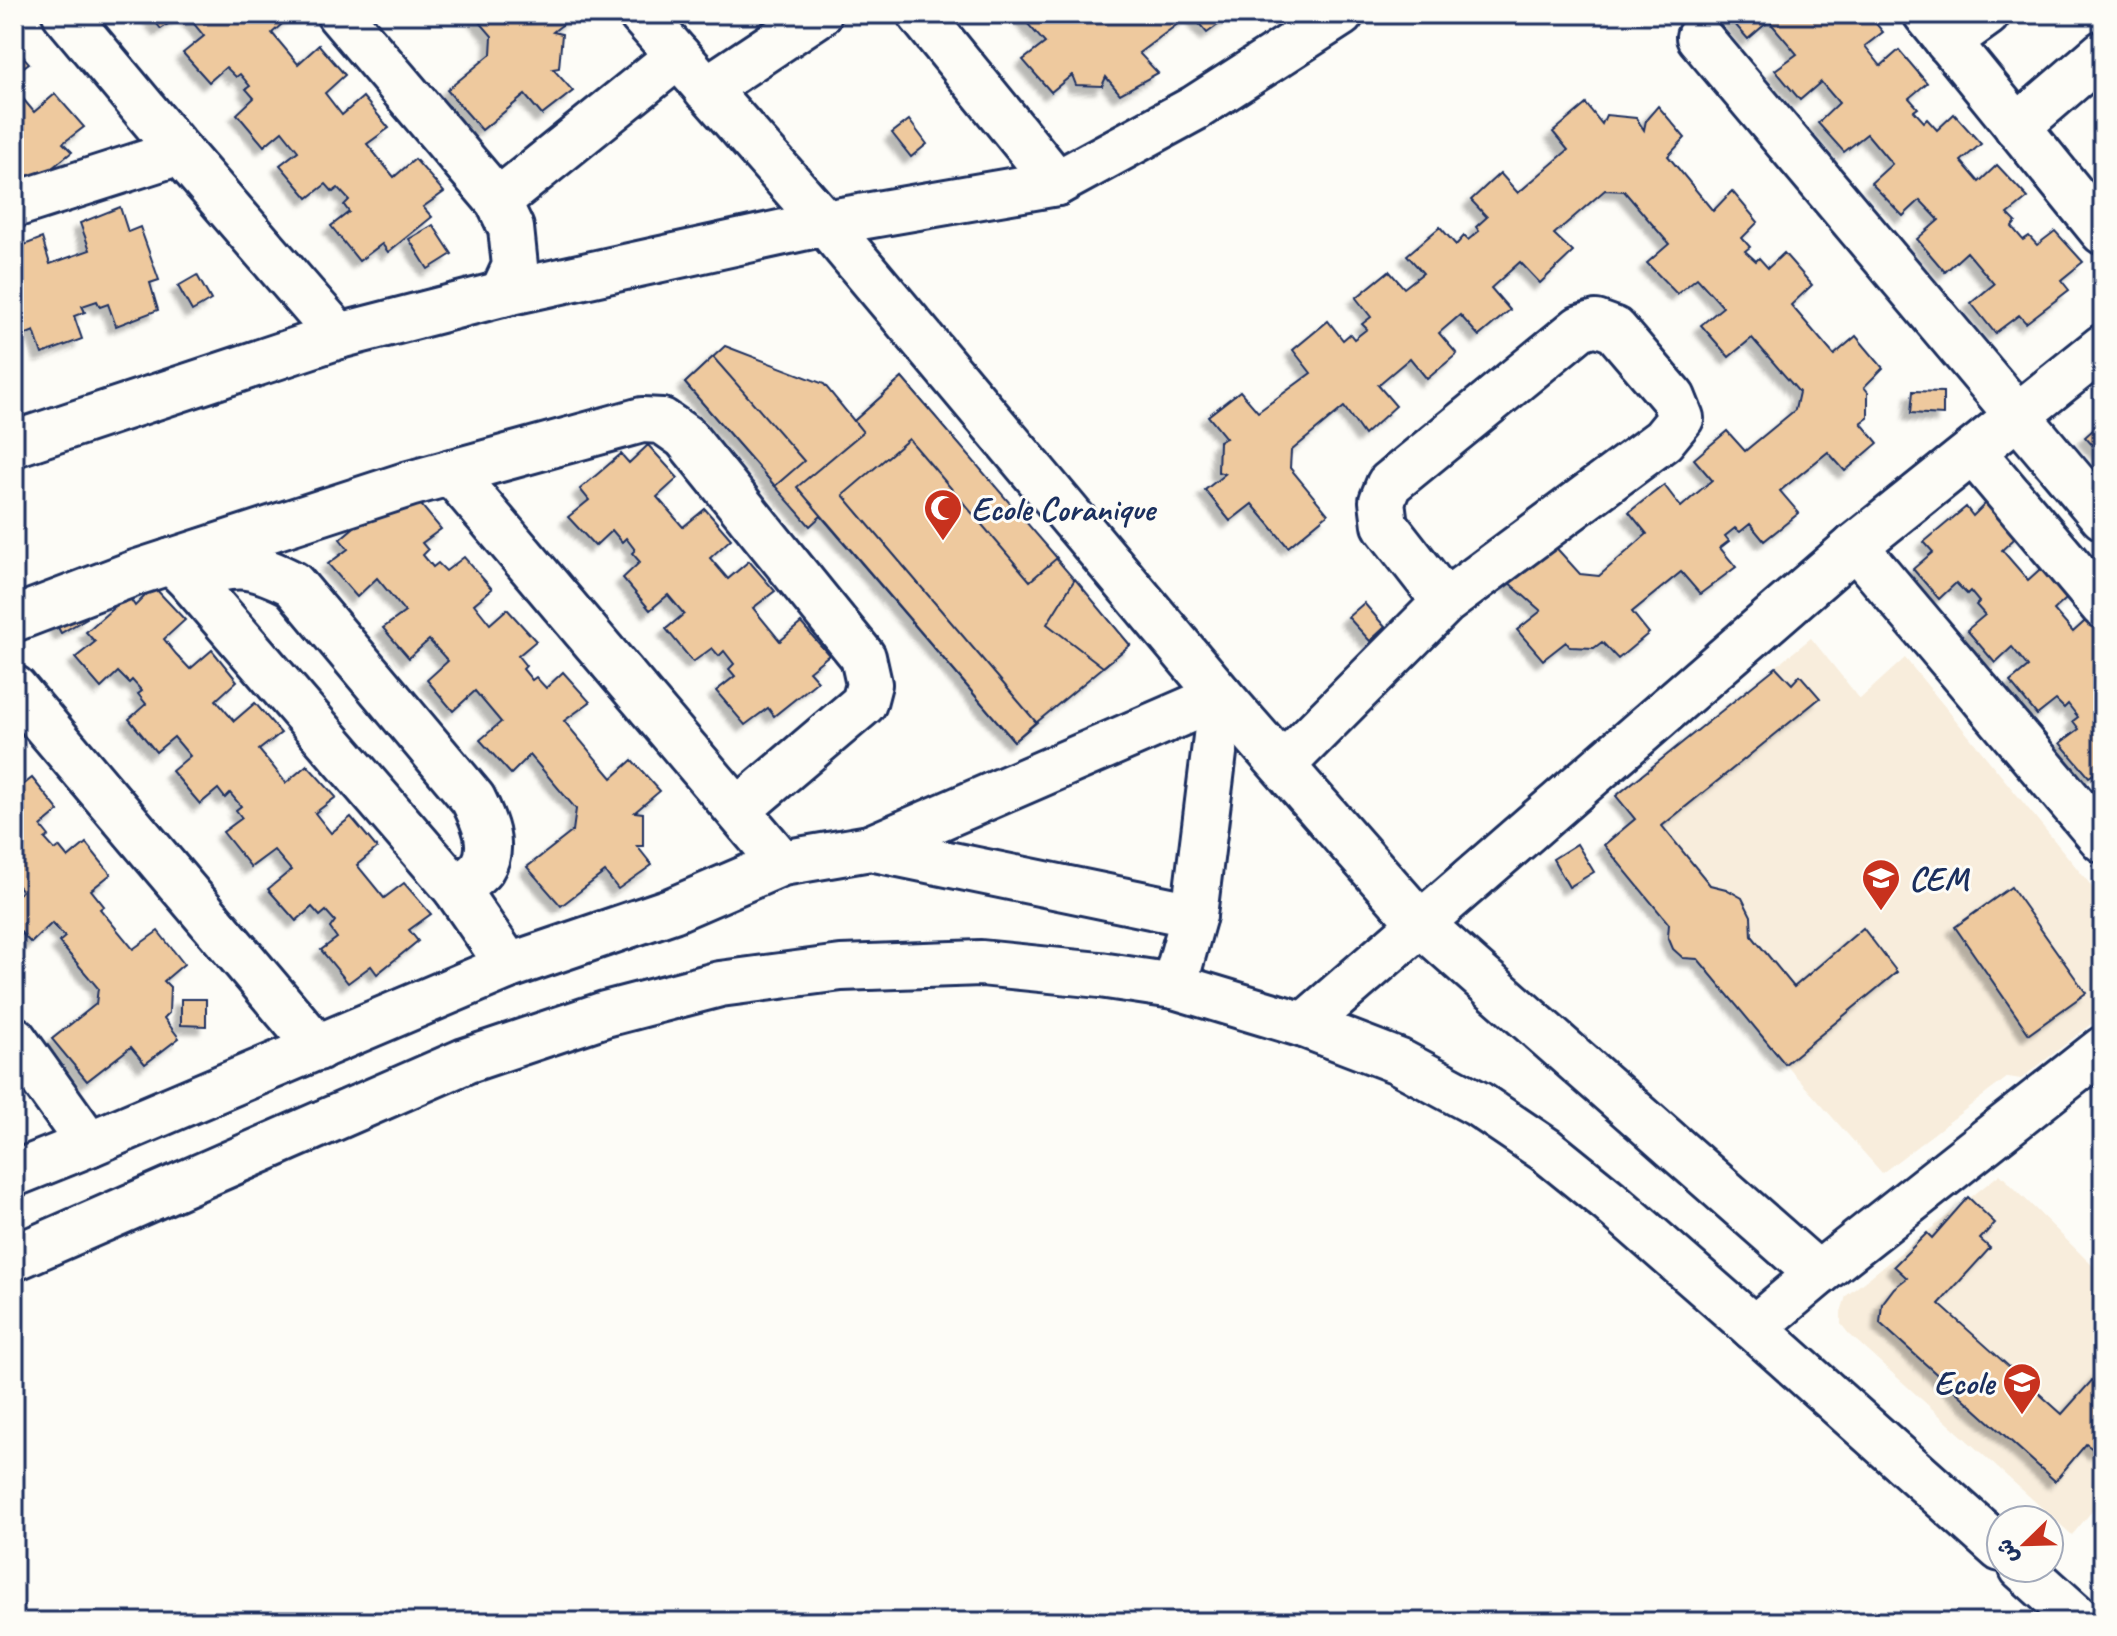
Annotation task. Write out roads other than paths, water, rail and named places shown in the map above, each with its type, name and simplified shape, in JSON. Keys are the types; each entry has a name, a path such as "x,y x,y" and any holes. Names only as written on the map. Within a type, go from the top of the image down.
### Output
{"street":[{"path":"65,14 339,336"},
{"path":"339,14 498,201 511,228 515,266 502,294"},
{"path":"641,14 825,223 1221,696 1421,924 1818,1274"},
{"path":"706,89 819,14"},
{"path":"14,444 339,336 502,294 825,223 1057,183 1195,108 1341,14"},
{"path":"1987,14 1937,28 2103,232"},
{"path":"924,16 1057,183"},
{"path":"1699,37 2103,517"},
{"path":"2017,127 2103,53"},
{"path":"498,201 678,56"},
{"path":"14,205 180,152"},
{"path":"1283,765 1445,602 1663,440 1681,418 1673,398 1615,330 1596,323 1580,328 1389,484 1382,501 1385,525 1445,602"},
{"path":"1304,1025 1855,546 2103,347"},
{"path":"180,570 451,472 642,420 662,421 685,437 863,657 869,684 864,703 738,810"},
{"path":"1973,452 2103,606"},
{"path":"451,472 782,863"},
{"path":"1855,546 2103,840"},
{"path":"14,619 135,573 246,566 268,571 293,584 473,799 485,824 488,850 481,869 456,889"},
{"path":"180,570 456,889 509,966"},
{"path":"14,688 318,1048"},
{"path":"14,1174 509,966 673,910 782,863 870,848 1221,696"},
{"path":"1174,986 1194,915 1221,696"},
{"path":"870,848 1194,915"},
{"path":"14,1258 465,1061 605,1014 720,984 841,968 981,963 1100,975 1174,986 1304,1025 1398,1061 1478,1104 1546,1150 1609,1201 1985,1535"},
{"path":"14,1039 89,1144"},
{"path":"1754,1328 2103,1049"},
{"path":"2040,1584 2082,1622"}],"place":[{"name":"Ecole Coranique","path":"943,542"},
{"name":"CEM","path":"1881,912"},
{"name":"Ecole","path":"2022,1416"}]}
